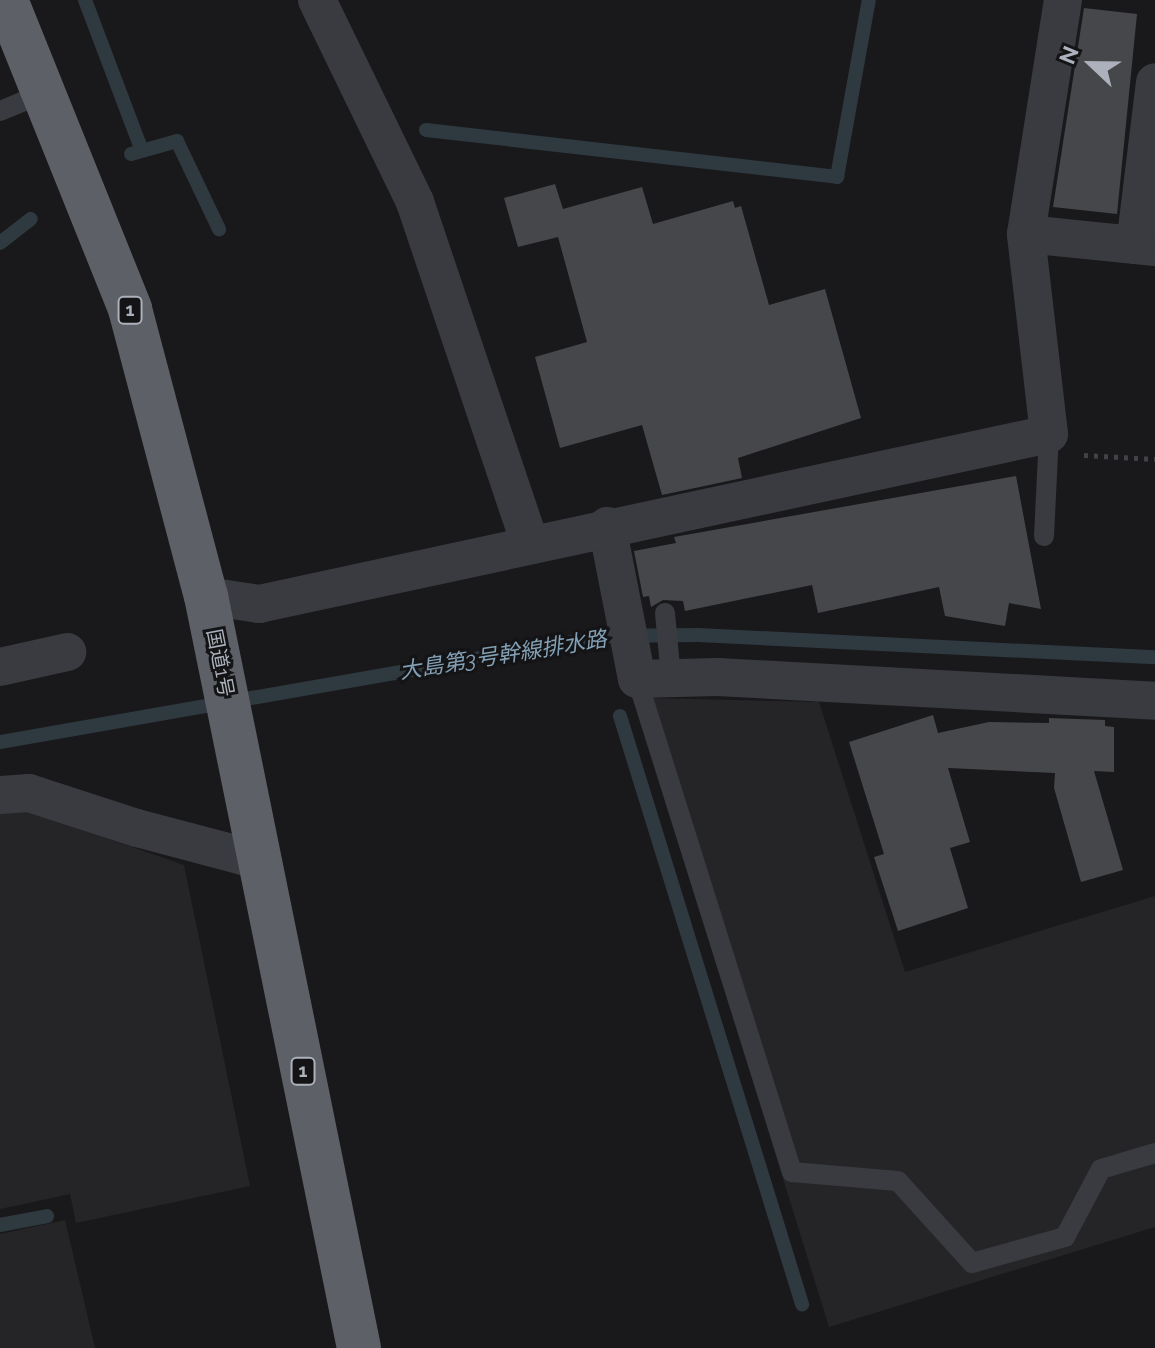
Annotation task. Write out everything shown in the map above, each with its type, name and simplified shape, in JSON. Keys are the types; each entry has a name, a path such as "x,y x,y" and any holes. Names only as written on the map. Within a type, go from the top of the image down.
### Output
{"highway":[{"name":"国道1号","path":"11,2 130,309 210,615 359,1348"}],"street":[{"path":"317,0 415,202 530,543"},
{"path":"210,615 607,526 1048,443 1026,234 1063,0"},
{"path":"1026,234 1145,246 1155,82"},
{"path":"607,526 624,612 653,672 1155,701"},
{"path":"0,667 67,652"},
{"path":"0,795 29,793 137,828 243,856 260,855"}],"lane":[{"path":"0,111 44,93"},
{"path":"1044,536 1048,443"},
{"path":"665,613 653,672 792,1172 898,1181 972,1263 1065,1237 1101,1169 1155,1153"}],"path":[{"path":"1048,443 1155,459"}],"shaded area":[{"path":"651,698 819,702 905,972 1155,896 1155,1227 829,1327 636,704"},
{"path":"19,808 184,865 250,1186 76,1223 70,1194 0,1209 0,811"},
{"path":"65,1220 95,1348 0,1348 0,1234"}],"building":[{"path":"1084,8 1137,14 1117,214 1053,207"},
{"path":"555,184 563,209 642,187 653,224 733,201 735,208 741,206 769,305 825,289 861,418 738,458 742,478 662,495 642,425 560,448 535,357 587,342 558,237 518,247 504,198"},
{"path":"1016,476 1041,609 1009,603 1005,626 945,616 939,587 818,613 812,585 685,611 683,601 663,600 651,607 649,596 643,597 634,551 676,543 674,537"},
{"path":"933,715 938,733 989,722 1049,723 1049,718 1105,720 1105,726 1114,727 1114,772 1094,771 1123,870 1081,882 1054,788 1055,773 948,768 970,842 950,848 968,908 898,931 874,857 884,854 849,742"}],"waterway":[{"path":"85,0 141,148"},
{"path":"426,130 837,177 869,0"},
{"path":"131,154 177,141 219,229"},
{"path":"0,243 31,219"},
{"name":"大島第3号幹線排水路","path":"0,742 606,636 698,635 1155,657"},
{"path":"620,716 802,1304"},
{"path":"0,1225 47,1216"}]}
